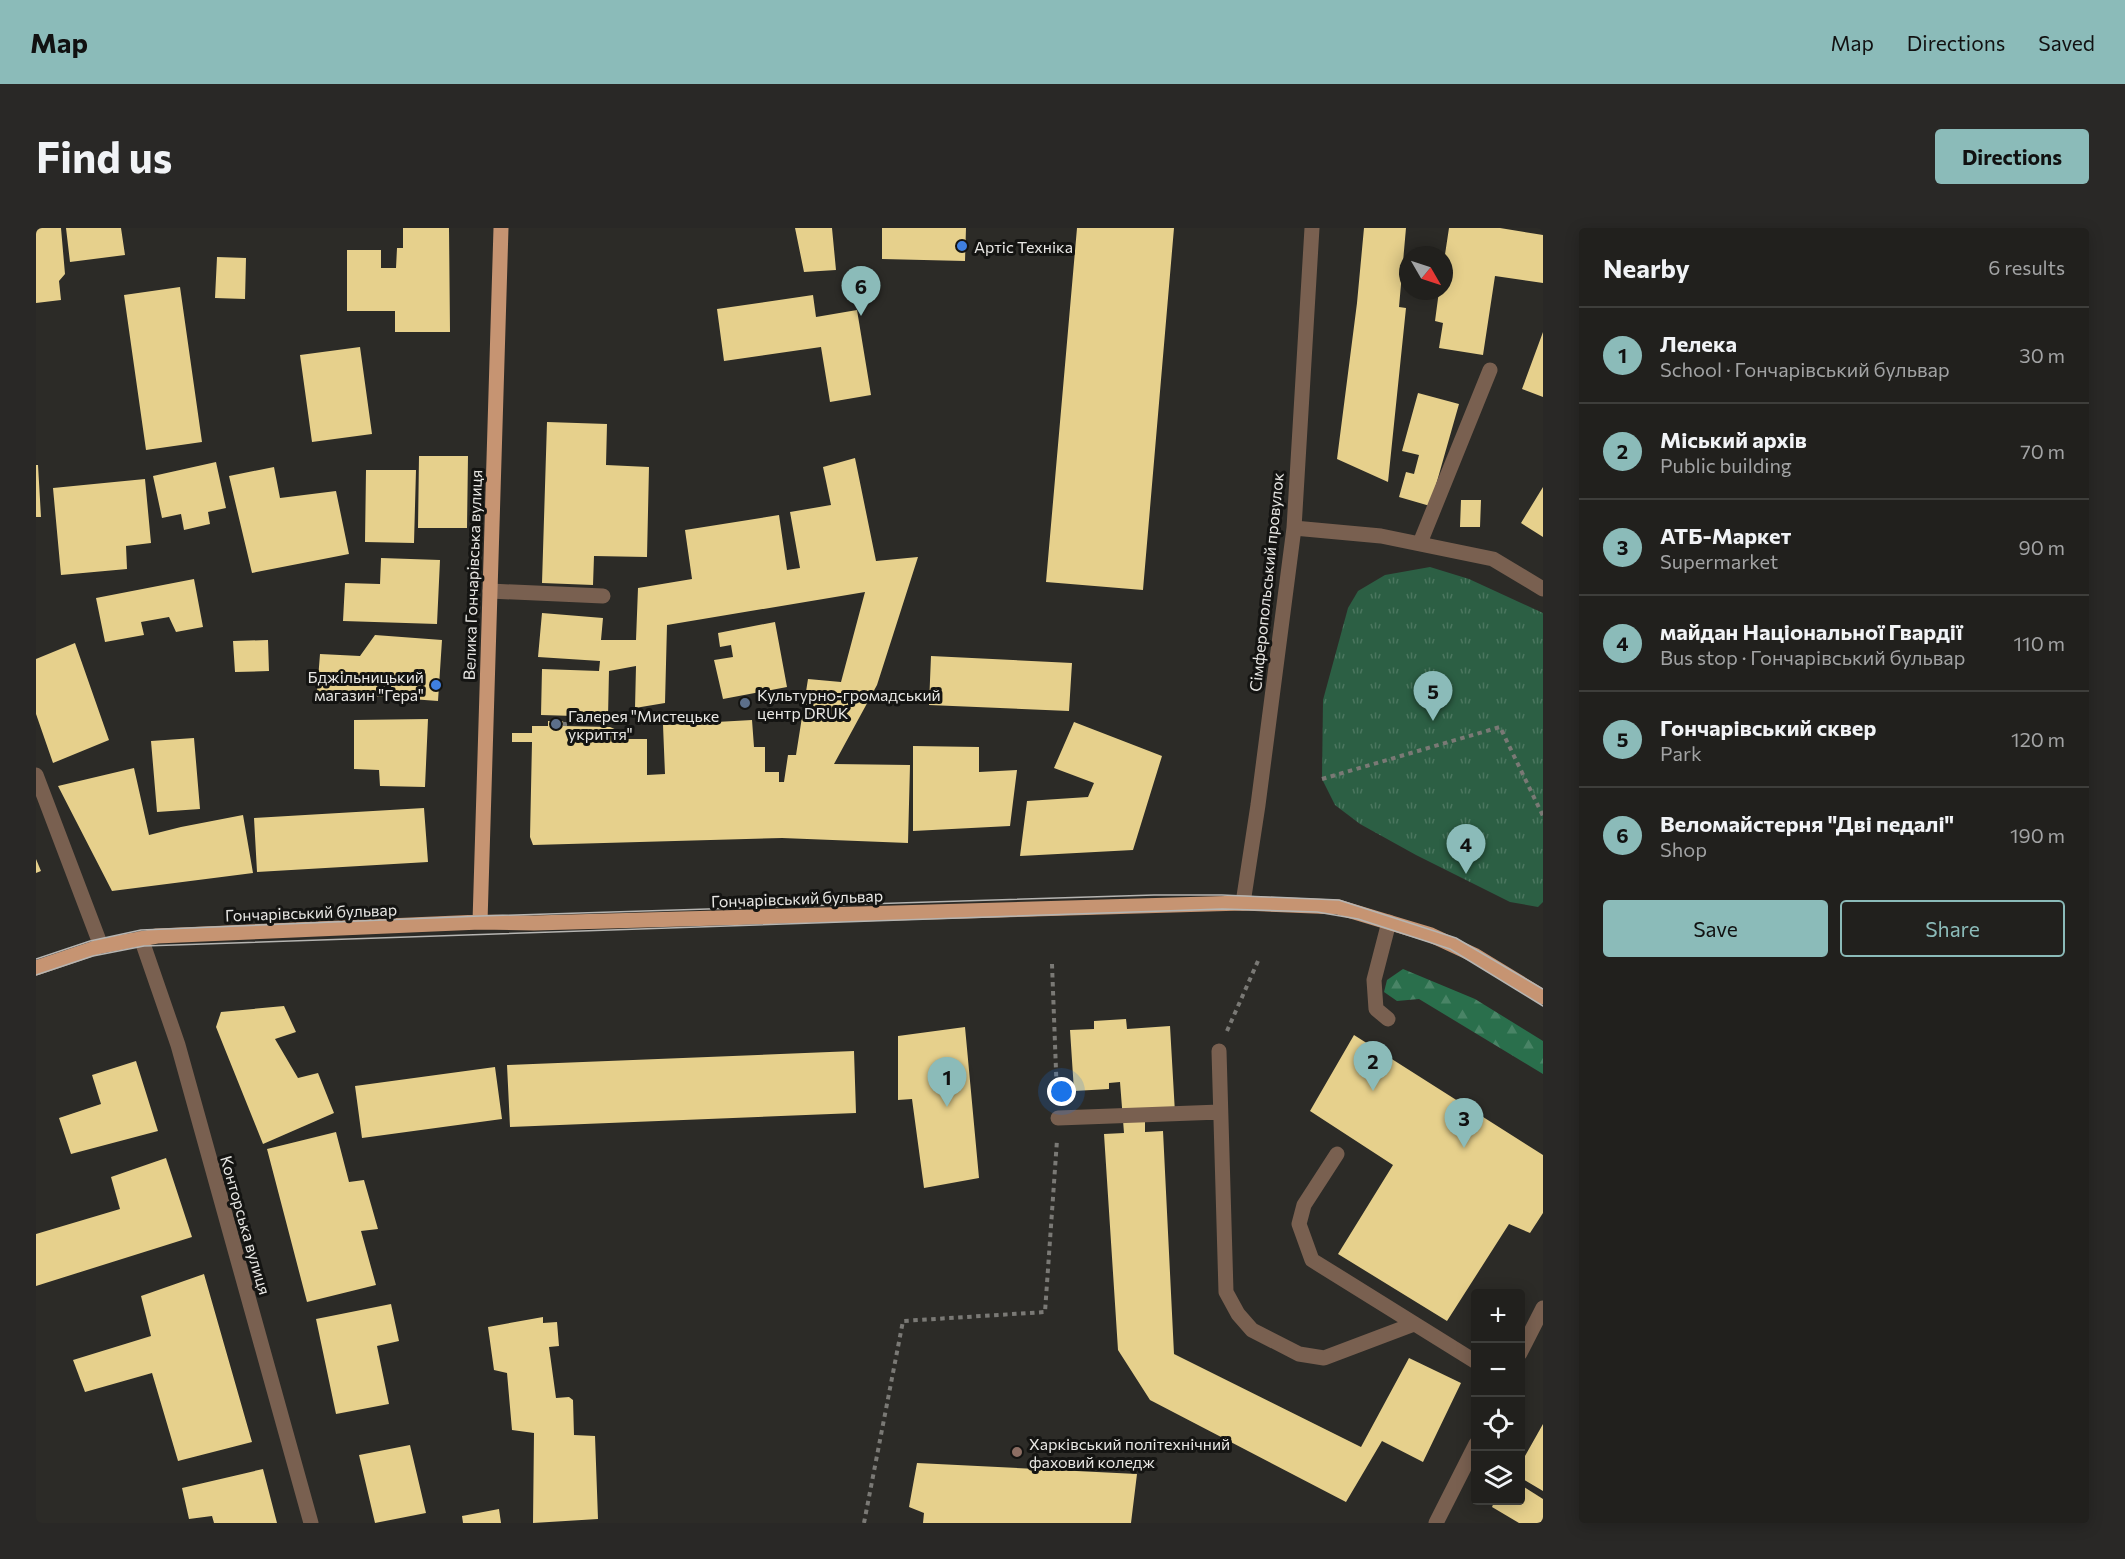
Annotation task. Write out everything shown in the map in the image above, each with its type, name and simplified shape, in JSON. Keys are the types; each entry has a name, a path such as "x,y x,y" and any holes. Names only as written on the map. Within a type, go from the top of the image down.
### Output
{"main road":[{"name":"Велика Гончарівська вулиця","path":"480,922 501,228"},
{"name":"Гончарівський бульвар","path":"36,968 101,946 157,936 480,922 686,919 1243,903 1338,907 1389,922 1452,943 1543,997"}],"street":[{"name":"Сімферопольський провулок","path":"1243,903 1294,528 1312,228"},
{"path":"1420,543 1490,370"},
{"path":"1294,528 1381,536 1493,559 1543,589"},
{"path":"490,591 603,596"},
{"path":"36,775 101,946"},
{"path":"1388,1019 1376,1009 1374,980 1389,922"},
{"name":"Конторська вулиця","path":"141,938 178,1045 311,1523"},
{"path":"1219,1051 1226,1292 1238,1314 1252,1330 1299,1354 1324,1358 1414,1324"},
{"path":"1058,1118 1220,1112"},
{"path":"1337,1154 1304,1204 1299,1224 1312,1260 1471,1359"},
{"path":"1525,1345 1543,1308"},
{"path":"1436,1523 1472,1451"}],"path":[{"path":"1322,779 1500,727 1543,816"},
{"path":"1219,1051 1258,961"},
{"path":"864,1523 903,1321 1046,1312 1058,1118 1052,964"}],"green space":[{"path":"1430,567 1469,579 1543,613 1543,902 1538,907 1510,902 1360,824 1335,805 1322,779 1323,700 1348,608 1358,591 1385,575"},
{"path":"1403,969 1475,999 1543,1041 1543,1074 1419,999 1397,1001 1384,992 1387,980"}],"building":[{"path":"36,228 61,228 65,274 59,281 61,300 36,303"},
{"path":"66,228 121,228 125,255 70,262"},
{"path":"403,228 449,228 450,332 395,332 395,311 347,311 347,250 381,250 381,268 396,268 397,248 403,248"},
{"path":"795,228 832,228 836,270 804,272"},
{"path":"882,228 966,228 965,261 882,259"},
{"path":"1077,228 1174,228 1143,590 1046,582"},
{"path":"1364,228 1406,228 1404,246 1399,246 1399,307 1406,308 1388,482 1337,459"},
{"path":"1449,228 1500,228 1543,235 1543,283 1495,276 1483,355 1439,348 1443,323 1435,321 1438,300 1453,300 1453,246 1446,246"},
{"path":"217,257 246,258 245,299 215,298"},
{"path":"180,287 202,442 146,450 124,295"},
{"path":"813,295 816,317 857,310 871,395 830,402 821,347 724,361 717,309"},
{"path":"1543,332 1543,397 1522,389"},
{"path":"360,347 372,434 312,442 300,355"},
{"path":"1418,393 1459,404 1430,506 1399,497 1406,472 1414,474 1419,455 1402,451"},
{"path":"547,422 607,424 606,465 649,467 647,557 594,556 593,585 542,583"},
{"path":"419,456 468,456 467,528 418,528"},
{"path":"855,458 876,561 918,557 877,685 834,764 910,765 908,843 782,838 533,845 530,837 532,742 512,742 512,733 532,733 532,726 548,726 548,721 563,721 564,726 610,727 619,731 622,739 647,739 647,775 665,774 663,725 752,720 754,747 765,747 765,772 779,772 779,782 784,782 788,755 796,755 808,679 841,682 865,592 667,625 665,703 635,708 636,666 609,671 608,717 541,715 542,669 599,671 600,661 538,657 542,613 603,618 601,640 636,640 638,588 692,579 685,530 779,515 787,570 800,568 790,512 831,505 823,467"},
{"path":"216,462 226,508 208,512 210,524 184,530 181,514 162,518 153,476"},
{"path":"36,465 38,465 41,517 36,517"},
{"path":"274,467 280,498 336,491 349,554 252,573 229,476"},
{"path":"366,470 416,470 414,543 365,542"},
{"path":"145,479 151,543 126,546 127,569 61,575 53,488"},
{"path":"1543,487 1543,537 1521,523"},
{"path":"1461,500 1481,500 1480,527 1460,527"},
{"path":"381,558 440,560 437,624 343,621 345,583 380,584"},
{"path":"194,579 203,627 176,632 169,617 141,622 144,635 105,642 96,598"},
{"path":"775,622 787,687 723,699 714,660 733,657 731,645 720,647 718,633"},
{"path":"375,635 442,640 438,701 317,692 320,654 360,656"},
{"path":"268,640 269,671 235,672 233,641"},
{"path":"75,643 109,740 53,763 36,714 36,659"},
{"path":"931,656 1072,663 1069,711 929,705"},
{"path":"428,719 425,787 380,786 379,770 354,769 354,720"},
{"path":"1074,722 1162,756 1133,850 1020,856 1027,801 1088,797 1094,783 1054,768"},
{"path":"194,738 200,809 157,812 151,741"},
{"path":"913,746 979,747 979,772 1017,770 1010,826 913,831"},
{"path":"134,768 149,835 243,815 253,873 112,891 58,786"},
{"path":"424,808 428,862 257,872 254,818"},
{"path":"36,859 41,871 36,873"},
{"path":"284,1006 296,1032 275,1039 298,1078 318,1073 334,1113 263,1144 216,1027 221,1012"},
{"path":"1126,1019 1127,1029 1170,1026 1175,1113 1145,1115 1145,1132 1163,1131 1174,1354 1361,1447 1409,1358 1461,1383 1423,1462 1382,1441 1346,1502 1150,1400 1118,1350 1104,1134 1124,1133 1120,1082 1109,1083 1109,1089 1074,1091 1070,1030 1094,1029 1094,1021"},
{"path":"965,1027 979,1178 924,1188 912,1099 898,1100 898,1036"},
{"path":"1354,1035 1543,1155 1543,1213 1530,1233 1509,1224 1447,1321 1338,1254 1393,1165 1310,1111"},
{"path":"854,1051 856,1113 510,1127 507,1065"},
{"path":"136,1061 158,1131 71,1154 59,1118 101,1104 92,1075"},
{"path":"495,1067 502,1119 362,1138 355,1086"},
{"path":"336,1132 349,1182 364,1180 378,1229 361,1231 376,1285 307,1302 267,1149"},
{"path":"166,1158 192,1237 36,1286 36,1234 120,1209 111,1177"},
{"path":"204,1274 252,1442 178,1461 152,1373 85,1392 73,1360 151,1336 141,1296"},
{"path":"391,1304 399,1341 377,1346 389,1404 336,1414 316,1319"},
{"path":"543,1317 543,1323 557,1322 559,1346 549,1347 556,1398 569,1397 573,1400 574,1435 595,1436 598,1519 533,1523 534,1433 512,1430 507,1373 494,1370 488,1327"},
{"path":"1543,1424 1543,1491 1525,1480 1525,1456"},
{"path":"410,1445 426,1513 375,1523 359,1455"},
{"path":"917,1463 1137,1474 1131,1523 923,1523 924,1513 909,1507"},
{"path":"263,1469 277,1523 214,1523 212,1516 189,1519 182,1488"},
{"path":"1525,1488 1543,1499 1543,1523 1519,1523 1492,1507 1493,1505 1525,1505"},
{"path":"499,1509 501,1523 463,1523 462,1516"}],"tram line":[{"path":"36,959 90,941 141,930 480,916 1154,895 1222,895 1339,900 1456,938 1543,989"},
{"path":"36,975 93,956 144,946 1222,909 1317,912 1358,919 1450,949 1543,1006"}],"place":[{"name":"Артіс Техніка","path":"962,246"},
{"name":"Веломайстерня \"Дві педалі\"","path":"861,316"},
{"name":"Бджільницький магазин \"Гера\"","path":"436,685"},
{"name":"Культурно-громадський центр DRUK","path":"745,703"},
{"name":"Гончарівський сквер","path":"1433,721"},
{"name":"Галерея \"Мистецьке укриття\"","path":"556,724"},
{"name":"майдан Національної Гвардії","path":"1466,874"},
{"name":"Міський архів","path":"1373,1091"},
{"name":"Лелека","path":"947,1107"},
{"name":"АТБ-Маркет","path":"1464,1148"},
{"name":"Харківський політехнічний фаховий коледж","path":"1017,1452"}]}
